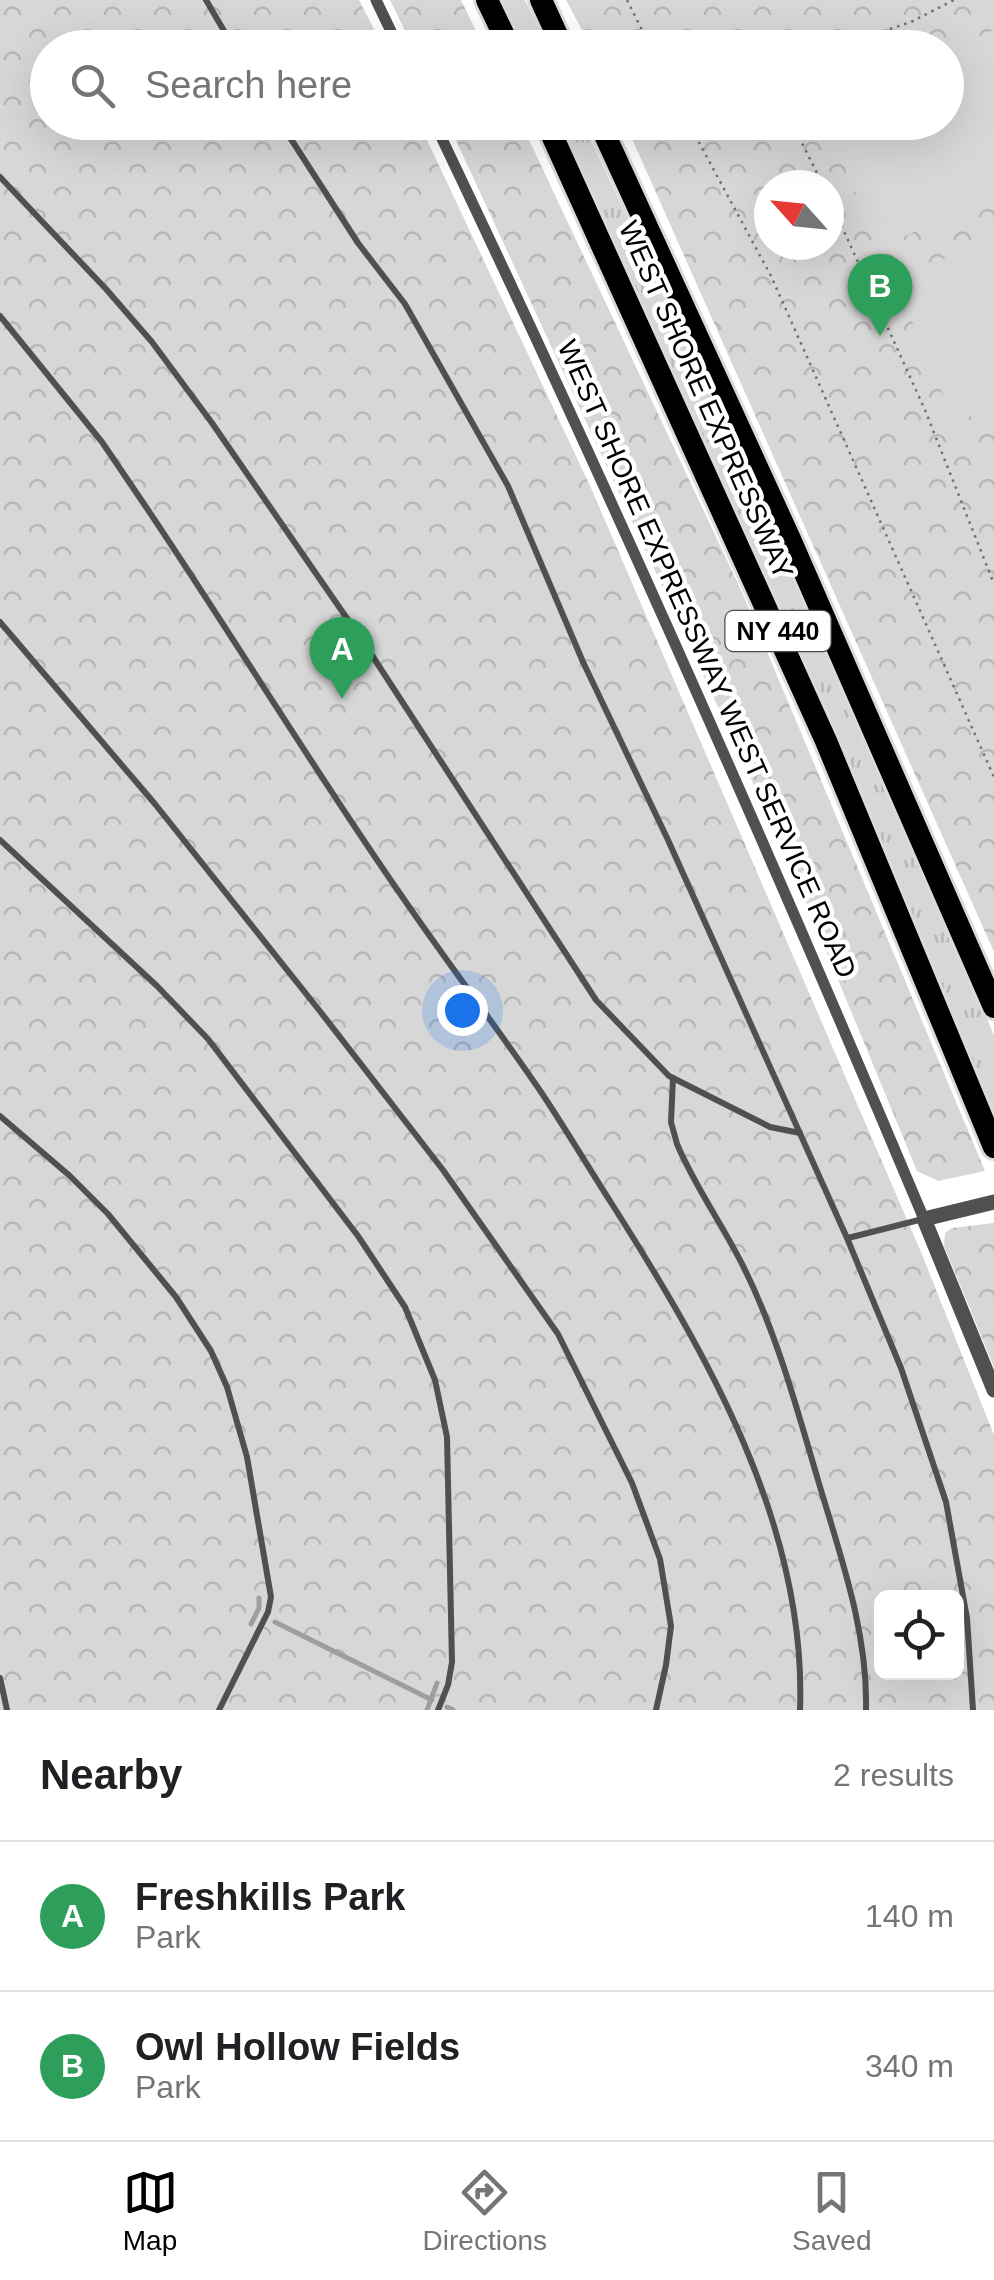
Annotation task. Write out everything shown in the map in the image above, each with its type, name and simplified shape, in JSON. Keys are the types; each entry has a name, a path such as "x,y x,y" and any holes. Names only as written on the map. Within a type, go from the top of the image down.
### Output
{"highway":[{"path":"487,0 501,30"},
{"path":"541,0 555,30"},
{"name":"WEST SHORE EXPRESSWAY","path":"554,140 826,741 994,1147"},
{"name":"WEST SHORE EXPRESSWAY","path":"607,140 734,414 994,1004"}],"street":[{"path":"376,0 390,30"},
{"name":"WEST SHORE EXPRESSWAY WEST SERVICE ROAD","path":"442,140 742,792 924,1219"},
{"path":"994,1202 924,1219 994,1390"}],"lane":[{"path":"206,0 224,30"},
{"path":"292,140 358,243 405,304 508,486 584,662 847,1238 901,1368 946,1502 968,1618 973,1710"},
{"path":"0,177 106,289 162,356 364,643 596,1000 654,1064 673,1078 770,1127 800,1132"},
{"path":"0,316 102,442 400,894 544,1096 669,1296 736,1425 766,1504 789,1591 798,1655 800,1710"},
{"path":"0,622 104,742 319,1010 512,1264 558,1334 632,1483 660,1559 671,1626 656,1710"},
{"path":"0,840 200,1030 358,1236 406,1307 435,1380 448,1437 452,1662 438,1710"},
{"path":"673,1078 671,1122 677,1144 745,1270 772,1329 788,1379 852,1597 861,1639 866,1710"},
{"path":"0,1116 86,1191 135,1246 197,1327 227,1387 246,1457 271,1597 268,1612 219,1710"},
{"path":"847,1238 924,1219"},
{"path":"0,1678 8,1710"}],"path":[{"path":"627,0 641,30"},
{"path":"887,30 954,0"},
{"path":"698,140 771,276 994,776"},
{"path":"802,140 816,170"},
{"path":"844,231 925,410 994,584"}],"green space":[{"path":"0,0 359,0 374,30 30,30 30,140 427,140 591,488 921,1252 994,1435 994,1710 0,1710"},
{"path":"390,0 461,0 476,30 405,30"},
{"path":"495,0 525,0 540,30 510,30"},
{"path":"566,0 994,0 994,952 633,140 964,140 964,30 582,30"},
{"path":"994,30 994,198 879,247 833,140 964,140 964,43"},
{"path":"456,140 529,140 742,592 985,1171 938,1181 917,1171 789,861"},
{"path":"562,140 591,140 743,464 994,1036 994,1116 940,986"},
{"path":"994,238 994,406 955,423 895,280"},
{"path":"994,1223 994,1367 944,1246 945,1233 952,1228"}],"waterway":[{"path":"251,1624 259,1598"},
{"path":"275,1622 432,1700"},
{"path":"427,1710 437,1683"},
{"path":"447,1707 453,1710"}],"place":[{"name":"Owl Hollow Fields","path":"880,336"},
{"name":"Freshkills Park","path":"342,699"}]}
